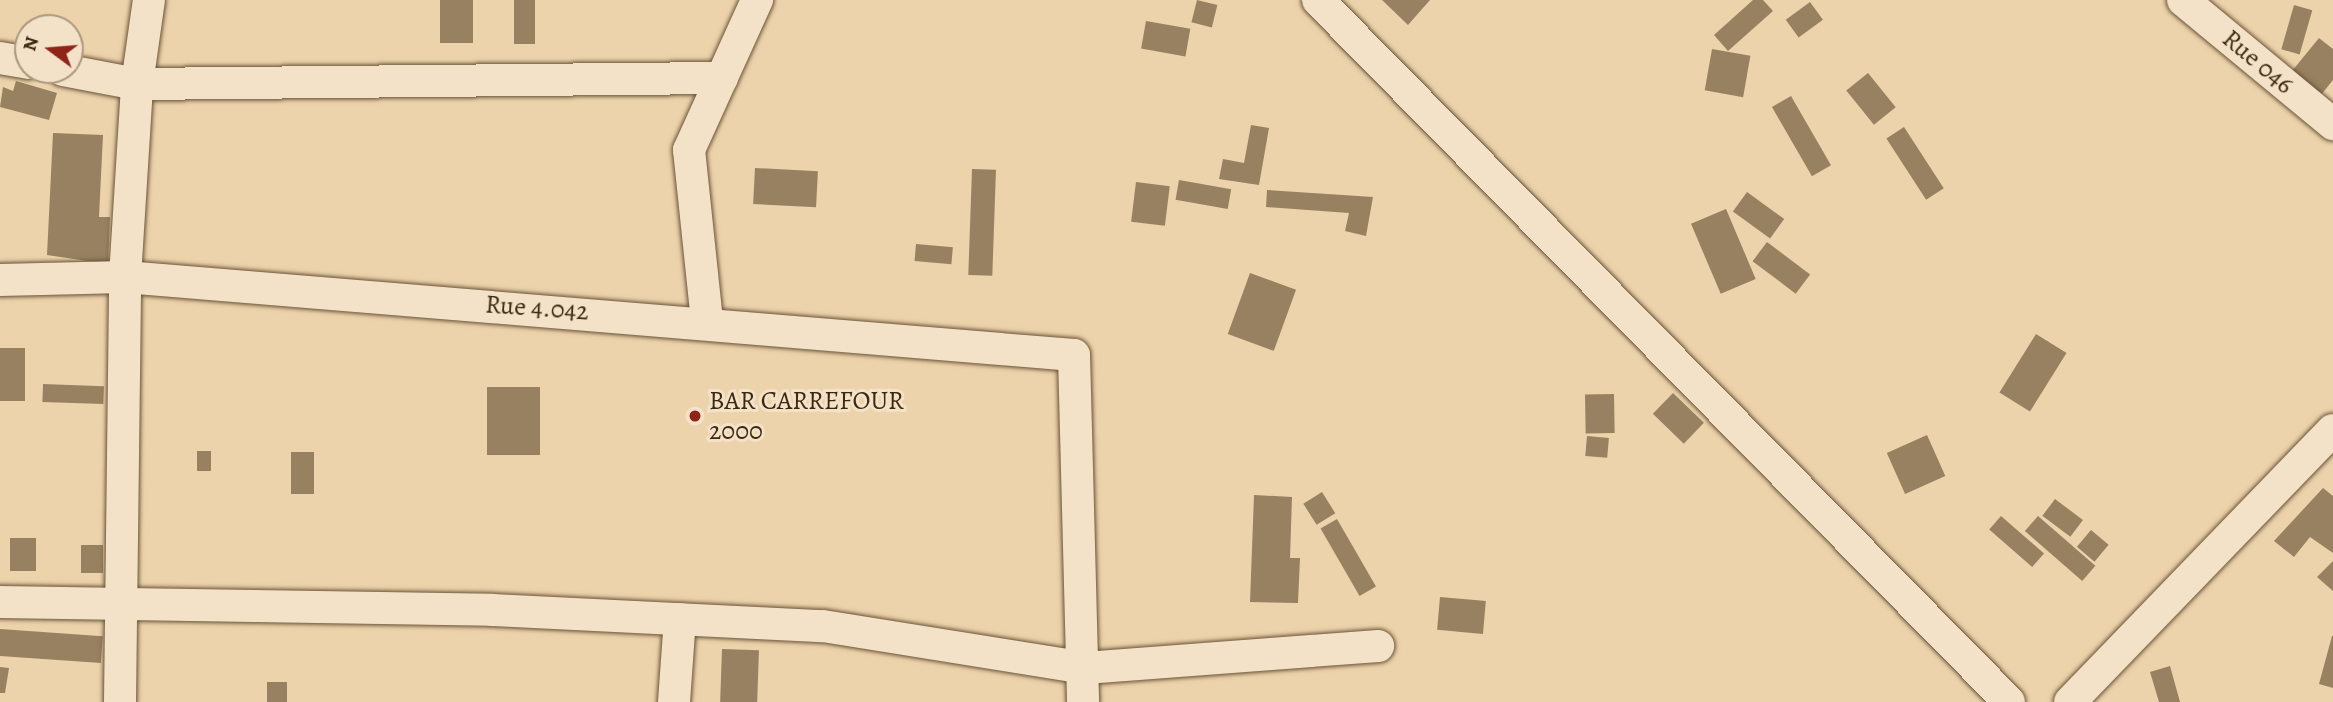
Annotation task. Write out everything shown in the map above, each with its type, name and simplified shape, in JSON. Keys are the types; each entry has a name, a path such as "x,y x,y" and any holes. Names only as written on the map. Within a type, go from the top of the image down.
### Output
{"street":[{"path":"120,702 125,277 137,84 149,0"},
{"path":"707,321 689,150 757,0"},
{"path":"1318,0 2009,702"},
{"name":"Rue 046","path":"2183,0 2333,124"},
{"path":"84,74 137,84 722,78"},
{"name":"Rue 4.042","path":"0,280 125,277 707,321 1074,355 1085,668"},
{"path":"2070,702 2333,430"},
{"path":"0,602 492,610 823,626 1085,668 1378,646"},
{"path":"674,702 680,619"},
{"path":"1083,702 1085,668"}],"building":[{"path":"440,0 473,0 473,43 440,43"},
{"path":"514,0 535,0 535,44 514,44"},
{"path":"1197,0 1217,5 1212,27 1191,22"},
{"path":"1382,0 1430,0 1408,25"},
{"path":"1753,0 1763,0 1773,11 1728,51 1714,35"},
{"path":"1810,2 1823,20 1799,37 1786,20"},
{"path":"2294,5 2312,10 2300,54 2281,49"},
{"path":"1146,21 1190,29 1185,56 1141,49"},
{"path":"2319,38 2333,49 2333,80 2321,95 2292,71"},
{"path":"1712,49 1750,56 1743,97 1705,90"},
{"path":"1868,73 1896,107 1874,125 1846,91"},
{"path":"15,84 26,84 57,93 49,120 0,107 3,87 13,91"},
{"path":"1791,96 1831,165 1812,176 1772,107"},
{"path":"1251,125 1269,128 1259,185 1219,179 1223,159 1244,163"},
{"path":"1904,127 1944,188 1926,200 1886,138"},
{"path":"53,133 103,135 99,217 110,217 108,264 47,255"},
{"path":"755,168 818,171 816,207 753,204"},
{"path":"972,169 996,170 992,276 968,275"},
{"path":"1179,180 1231,189 1228,209 1176,200"},
{"path":"1136,182 1170,186 1165,226 1131,222"},
{"path":"1267,190 1373,197 1366,236 1345,231 1349,213 1266,207"},
{"path":"1747,192 1784,219 1770,238 1733,211"},
{"path":"1726,209 1756,279 1721,294 1691,224"},
{"path":"1767,242 1810,274 1796,294 1753,261"},
{"path":"916,244 953,247 951,264 915,261"},
{"path":"1250,273 1296,290 1274,351 1228,334"},
{"path":"2036,334 2067,353 2030,412 1999,393"},
{"path":"0,348 25,348 25,401 0,401"},
{"path":"43,384 104,386 103,404 42,402"},
{"path":"487,387 540,387 540,455 487,455"},
{"path":"1673,393 1704,423 1684,444 1653,414"},
{"path":"1614,394 1615,433 1586,434 1585,395"},
{"path":"1927,435 1945,476 1905,494 1887,453"},
{"path":"1587,436 1609,438 1607,458 1585,456"},
{"path":"197,451 211,451 211,471 197,471"},
{"path":"291,452 314,452 314,494 291,494"},
{"path":"2323,488 2333,496 2333,553 2310,537 2294,557 2274,541"},
{"path":"1322,492 1335,513 1317,525 1303,504"},
{"path":"1254,495 1292,497 1290,558 1300,558 1298,603 1250,602"},
{"path":"2055,499 2083,520 2070,537 2042,516"},
{"path":"2001,516 2044,553 2032,567 1989,530"},
{"path":"2038,516 2095,566 2082,581 2025,531"},
{"path":"1337,519 1376,587 1360,596 1321,528"},
{"path":"2091,530 2109,545 2094,562 2077,547"},
{"path":"10,538 36,538 36,571 10,571"},
{"path":"81,545 103,545 103,573 81,573"},
{"path":"2333,561 2333,591 2317,577"},
{"path":"1440,597 1486,601 1483,634 1437,630"},
{"path":"0,629 103,636 101,663 0,656"},
{"path":"2333,636 2333,688 2319,684"},
{"path":"722,649 759,650 757,702 720,702"},
{"path":"2170,666 2180,702 2159,702 2150,672"},
{"path":"0,667 9,668 5,693 0,693"},
{"path":"267,682 287,682 287,702 267,702"}],"place":[{"name":"BAR CARREFOUR 2000","path":"695,416"}]}
